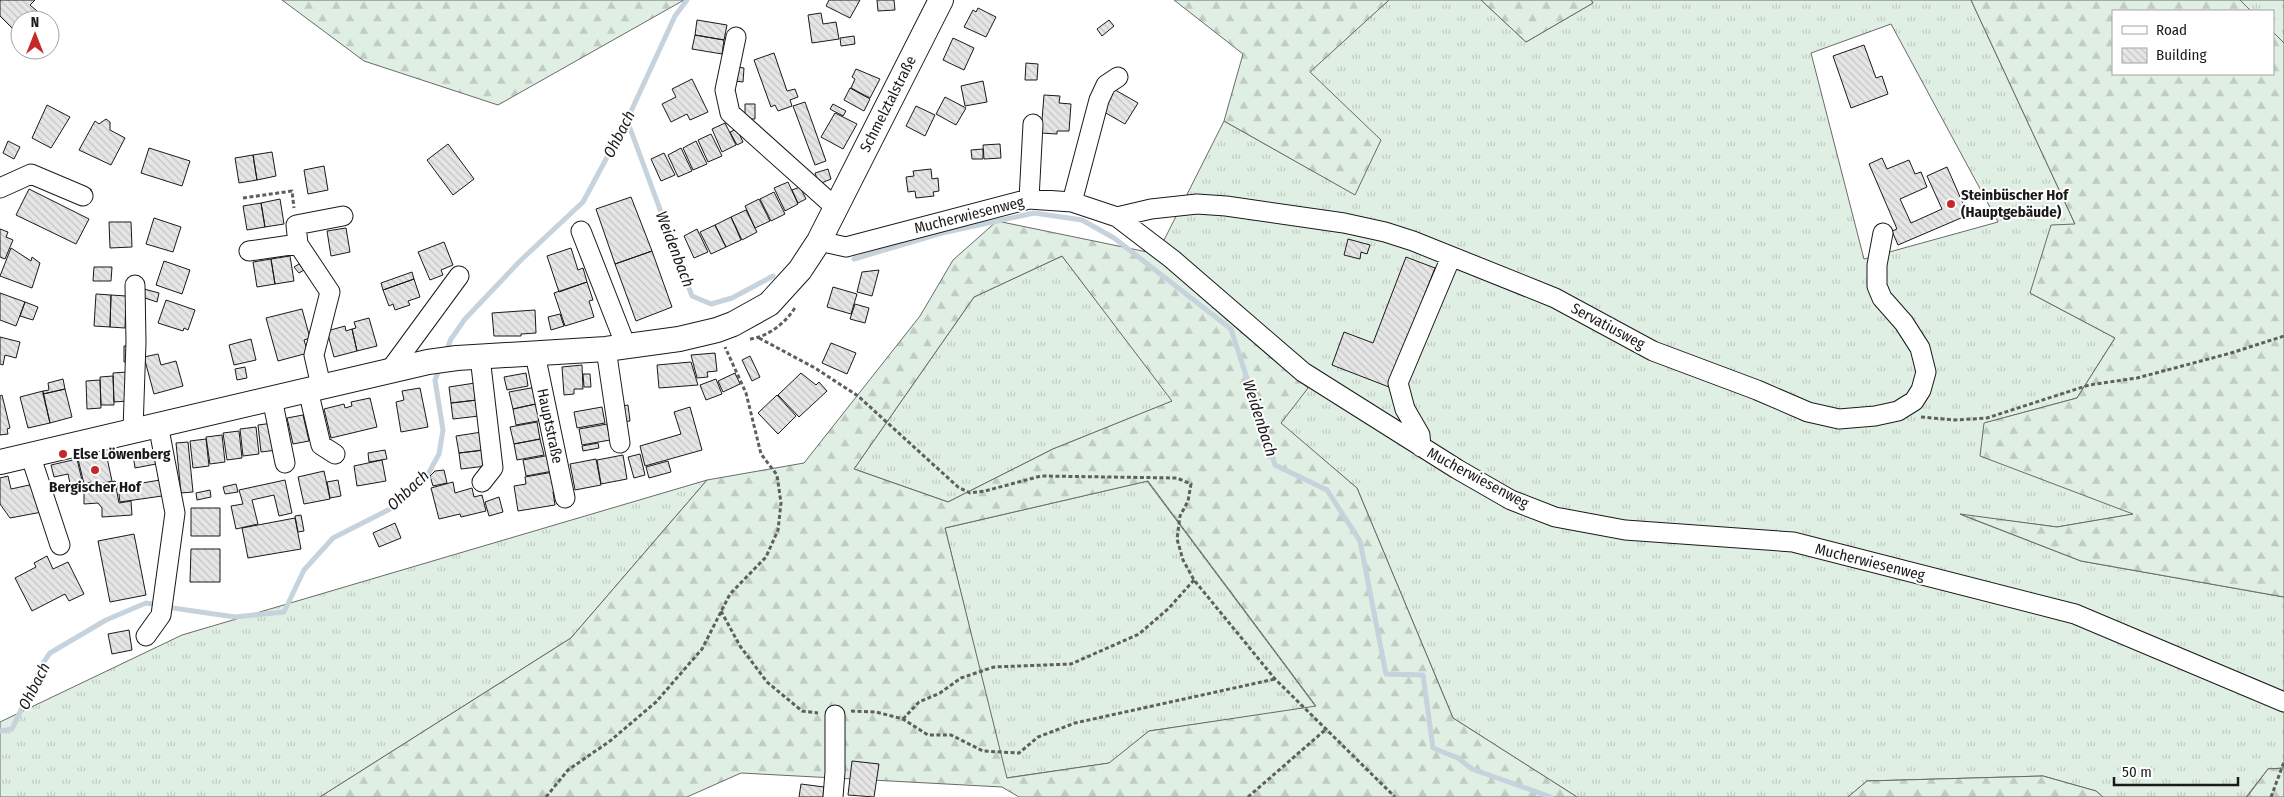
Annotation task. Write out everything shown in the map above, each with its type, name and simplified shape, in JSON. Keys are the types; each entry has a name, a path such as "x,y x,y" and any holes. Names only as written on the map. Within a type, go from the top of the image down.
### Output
{"main road":[{"name":"Schmelztalstraße","path":"616,348 679,339 717,330 733,324 769,304 800,270 819,241 941,0"},
{"path":"0,462 428,362 616,348"}],"street":[{"path":"736,37 725,90 730,112 836,208"},
{"path":"1072,202 1098,100 1106,85 1118,77"},
{"path":"1029,199 1033,124"},
{"path":"0,188 31,174 83,196"},
{"name":"Mucherwiesenweg","path":"819,241 846,246 1029,199 1072,202 1117,217 1172,259 1303,372 1421,447 1511,500 1555,517 1625,530 1802,544 2075,614 2284,702"},
{"name":"Servatiusweg","path":"1117,217 1151,209 1197,204 1226,206 1344,223 1376,230 1413,241 1555,298 1653,351 1757,390 1808,412 1839,419 1875,416 1898,411 1914,400 1921,390 1924,381 1926,372 1920,348 1904,323 1882,298 1877,286 1876,265 1883,233"},
{"path":"335,454 321,445 315,388 314,355 330,292 298,244 296,225 343,216"},
{"path":"581,231 616,348 620,443"},
{"path":"249,251 298,244"},
{"path":"1421,447 1420,435 1405,408 1398,383 1451,257"},
{"path":"390,370 459,276"},
{"path":"133,430 136,342 135,285"},
{"name":"Hauptstraße","path":"535,354 565,498"},
{"path":"468,358 494,468 482,482"},
{"path":"272,398 285,463"},
{"path":"146,636 161,615 175,513 158,424"},
{"path":"30,454 60,545"},
{"path":"833,797 835,715"}],"path":[{"path":"243,198 292,191 296,225"},
{"path":"789,318 759,338 815,368 858,396 958,487 970,492 985,491 1040,476 1185,480 1191,484 1188,501 1180,516 1177,539 1183,560 1194,580 1274,679 1395,797"},
{"path":"546,797 568,770 610,741 656,702 702,648 730,594 766,556 778,530 781,503 776,475 761,454 746,393 717,330"},
{"path":"1916,416 1955,420 1987,418 2089,385 2137,378 2284,336"},
{"path":"903,719 919,702 940,693 961,678 994,667 1072,664 1139,634 1169,608 1194,580"},
{"path":"721,611 740,646 767,682 802,711 835,715 847,711 866,712 903,719 928,735 951,735 983,751 1019,753 1038,738 1075,724 1274,679"},
{"path":"1248,797 1325,730"},
{"path":"2271,797 2284,763"}],"green space":[{"path":"282,0 684,0 498,105 364,61"},
{"path":"1174,0 1389,0 1310,72 1381,140 1355,195 1224,121 1243,54"},
{"path":"1389,0 1481,0 1526,42 1593,3 1591,0 1971,0 2075,224 2030,293 2115,338 2077,398 1985,423 2134,514 2057,527 1962,515 2081,561 2284,597 2284,768 2268,769 2246,797 2103,797 2096,791 2043,776 1867,781 1848,797 1577,797 1453,718 1357,488 1280,423 1157,254 1224,121 1354,194 1380,140 1309,72","holes":["1891,24 1998,222 1864,259 1811,53"]},
{"path":"1481,0 1591,0 1593,3 1526,42"},
{"path":"1971,0 2240,0 2250,10 2112,10 2112,75 2274,75 2274,33 2284,43 2284,597 2081,561 1960,514 2057,527 2133,514 1980,456 1984,423 2077,398 2115,338 2030,293 2051,225 2075,224"},
{"path":"2240,0 2284,0 2284,43 2274,33 2274,10 2250,10"},
{"path":"997,221 1157,254 1196,286 1308,388 1281,423 1357,488 1453,718 1577,797 1019,797 1002,787 741,773 687,797 320,797 571,638 707,480 804,463 920,316 953,260","holes":["1062,256 1172,401 1053,449 948,502 854,469 974,297","1148,481 1316,706 1149,731 1109,763 1007,778 945,528"]},
{"path":"1062,256 1173,401 1053,449 948,502 854,469 974,297"},
{"path":"707,480 571,638 320,797 0,797 0,722 182,635"},
{"path":"1147,481 1316,707 1149,731 1110,763 1006,778 945,528"},
{"path":"2284,768 2284,797 2247,797 2268,769"},
{"path":"2043,776 2096,791 2103,797 1848,797 1867,781"}],"building":[{"path":"0,0 35,0 30,5 36,10 10,10 10,26 0,16"},
{"path":"829,0 860,0 850,18 826,6"},
{"path":"877,0 894,0 895,10 878,11"},
{"path":"978,8 996,17 986,37 964,27 973,10 976,12"},
{"path":"821,13 823,24 836,22 839,39 812,43 808,15"},
{"path":"697,20 727,25 724,40 695,35"},
{"path":"1109,20 1114,26 1102,36 1097,29"},
{"path":"695,35 724,40 722,54 692,49"},
{"path":"854,36 855,44 841,46 840,38"},
{"path":"953,38 974,48 964,70 943,60"},
{"path":"1864,45 1876,78 1882,76 1888,94 1851,108 1833,56"},
{"path":"774,53 787,91 795,89 798,97 790,100 792,106 778,111 775,105 771,107 754,60"},
{"path":"1026,63 1038,64 1037,80 1025,80"},
{"path":"737,67 744,68 743,82 735,81"},
{"path":"856,69 880,79 870,98 851,88 855,79 852,77"},
{"path":"692,79 708,112 690,120 687,114 671,122 662,104 676,97 672,89"},
{"path":"983,81 987,102 965,106 961,86"},
{"path":"1110,87 1138,103 1125,124 1097,108"},
{"path":"850,88 870,99 864,111 844,100"},
{"path":"1044,95 1060,96 1059,103 1071,104 1069,131 1057,131 1057,134 1041,133"},
{"path":"945,97 966,108 956,125 936,114"},
{"path":"805,102 826,161 815,165 793,106"},
{"path":"745,104 755,104 755,119 745,119"},
{"path":"833,104 846,111 843,116 830,109"},
{"path":"47,105 70,117 51,148 32,138"},
{"path":"916,106 935,115 925,136 906,126"},
{"path":"835,113 857,124 843,149 821,137"},
{"path":"106,119 110,122 110,130 125,138 111,165 79,150 95,121 99,124"},
{"path":"725,123 736,145 722,152 712,129"},
{"path":"737,129 743,142 737,145 730,132"},
{"path":"711,134 722,156 708,162 698,140"},
{"path":"8,141 20,147 14,159 3,153"},
{"path":"696,141 707,164 693,170 683,148"},
{"path":"448,144 474,179 453,195 427,160"},
{"path":"1000,144 1001,158 984,159 983,145"},
{"path":"149,148 190,161 182,186 141,173"},
{"path":"681,148 692,171 678,177 668,155"},
{"path":"983,149 983,159 972,159 971,150"},
{"path":"272,152 276,176 257,180 253,155"},
{"path":"664,153 675,175 661,181 651,159"},
{"path":"253,155 257,180 239,183 235,158"},
{"name":"Steinbüscher Hof (Hauptgebäude)","path":"1882,158 1887,169 1909,160 1915,174 1921,172 1927,187 1900,199 1911,223 1942,209 1927,176 1947,167 1968,215 1898,245 1892,231 1897,229 1869,164"},
{"path":"324,166 328,190 308,194 304,170"},
{"path":"828,169 831,179 819,184 815,173"},
{"path":"931,169 932,179 938,178 939,191 933,192 934,196 916,198 915,191 908,192 906,177 914,176 913,171"},
{"path":"788,182 798,204 785,211 774,188"},
{"path":"800,187 806,199 798,203 792,190"},
{"path":"29,189 89,219 76,244 16,215"},
{"path":"774,192 785,214 771,221 760,199"},
{"path":"631,197 652,251 615,264 596,209"},
{"path":"280,199 284,224 265,227 261,203"},
{"path":"759,199 770,221 755,228 745,206"},
{"path":"261,203 265,227 247,230 243,206"},
{"path":"746,210 757,232 742,240 731,217"},
{"path":"731,217 741,240 726,247 715,225"},
{"path":"154,218 181,227 173,252 146,244"},
{"path":"109,222 131,222 132,247 110,248"},
{"path":"715,225 726,247 711,254 700,232"},
{"path":"346,228 350,252 331,256 327,231"},
{"path":"0,229 8,232 6,237 13,240 5,259 0,257"},
{"path":"697,229 708,252 694,258 684,236"},
{"path":"1348,239 1370,245 1367,254 1361,252 1360,259 1344,255"},
{"path":"444,242 453,265 441,270 443,275 430,280 418,252"},
{"path":"11,248 31,261 32,257 40,263 32,288 0,276"},
{"path":"571,248 578,270 583,268 587,282 559,292 547,256"},
{"path":"652,251 672,307 636,321 615,264"},
{"path":"290,256 294,281 275,284 271,259"},
{"path":"1406,257 1435,268 1389,387 1332,365 1344,332 1373,343"},
{"path":"271,259 275,284 257,287 253,262"},
{"path":"164,261 190,270 182,294 156,285"},
{"path":"299,264 304,270 299,273 294,267"},
{"path":"94,267 112,267 111,281 93,281"},
{"path":"879,270 872,296 857,292 862,272"},
{"path":"412,272 414,279 383,290 381,283"},
{"path":"414,279 420,297 408,301 410,305 395,310 393,304 389,306 383,290"},
{"path":"587,282 593,300 589,301 594,317 565,326 554,293"},
{"path":"833,287 857,294 851,314 827,307"},
{"path":"144,289 159,293 157,302 142,297"},
{"path":"0,293 25,302 16,326 0,320"},
{"path":"96,294 111,295 110,327 94,326"},
{"path":"111,295 126,296 125,328 110,327"},
{"path":"166,300 195,310 188,330 184,328 183,331 158,323"},
{"path":"25,302 38,307 33,320 20,316"},
{"path":"855,304 869,308 865,323 850,319"},
{"path":"302,309 310,338 304,340 308,353 278,361 266,318"},
{"path":"535,310 536,333 521,334 521,336 494,336 492,313"},
{"path":"560,314 564,326 551,330 548,317"},
{"path":"369,318 377,346 357,351 352,329 356,328 354,322"},
{"path":"345,326 346,331 352,329 357,351 334,357 327,331"},
{"path":"0,337 20,342 16,358 5,355 3,365 0,364"},
{"path":"251,339 256,360 234,365 229,345"},
{"path":"831,343 856,353 847,374 822,363"},
{"path":"124,346 132,346 132,362 124,362"},
{"path":"715,353 717,371 707,372 708,377 697,378 691,355"},
{"path":"158,354 161,365 176,361 183,386 154,394 144,357"},
{"path":"750,356 760,377 752,381 742,360"},
{"path":"691,362 698,385 659,388 657,365"},
{"path":"582,365 583,389 574,389 574,394 564,395 562,367"},
{"path":"245,367 247,378 237,380 235,369"},
{"path":"127,372 128,401 114,402 113,373"},
{"path":"526,373 528,386 507,390 504,377"},
{"path":"735,373 740,384 723,392 718,381"},
{"path":"801,373 816,385 819,382 827,391 799,417 778,395"},
{"path":"583,374 590,374 591,387 584,387"},
{"path":"113,376 114,405 101,405 100,377"},
{"path":"63,379 65,389 43,394 43,391 49,390 48,383"},
{"path":"716,379 722,394 706,400 700,385"},
{"path":"100,380 101,408 87,409 86,381"},
{"path":"475,383 477,400 451,403 449,387"},
{"path":"536,387 540,403 513,409 509,392"},
{"path":"420,388 428,427 401,432 396,402 404,400 402,391"},
{"path":"65,389 72,417 50,423 43,394"},
{"path":"43,391 50,423 28,428 20,397"},
{"path":"2,395 10,428 7,429 8,434 0,435 0,396"},
{"path":"777,395 796,416 778,434 758,413"},
{"path":"370,398 377,427 331,438 324,409 344,404 345,408 352,406 351,402"},
{"path":"477,400 479,416 453,419 451,403"},
{"path":"540,403 543,420 516,425 513,409"},
{"path":"628,405 630,421 620,422 618,407"},
{"path":"602,407 605,423 577,428 574,412"},
{"path":"690,407 702,450 645,466 640,446 681,434 674,412"},
{"path":"303,415 309,441 293,444 287,418"},
{"path":"537,422 540,439 514,444 510,427"},
{"path":"273,423 277,450 261,452 258,425"},
{"path":"607,424 610,440 582,445 579,429"},
{"path":"256,427 259,454 243,456 240,429"},
{"path":"239,431 242,458 227,460 223,433"},
{"path":"482,432 484,450 459,453 456,436"},
{"path":"222,435 225,462 210,464 206,437"},
{"path":"206,439 209,466 193,468 190,441"},
{"path":"540,439 544,455 517,460 514,444"},
{"path":"188,442 193,492 181,493 176,443"},
{"path":"598,443 599,448 583,451 582,446"},
{"path":"385,450 387,459 369,462 368,453"},
{"path":"484,450 486,466 461,469 459,453"},
{"path":"154,451 156,464 135,468 133,454"},
{"name":"Bergischer Hof","path":"106,453 112,481 92,486 91,482 84,484 78,459"},
{"path":"640,454 645,475 634,478 628,457"},
{"path":"550,455 553,471 526,476 523,460"},
{"path":"623,455 627,479 601,484 597,460"},
{"path":"77,459 84,489 72,492 68,474 54,477 51,465"},
{"path":"596,459 601,485 575,490 570,464"},
{"path":"382,460 386,481 357,486 354,466"},
{"path":"668,461 671,472 649,478 646,467"},
{"path":"444,470 447,483 433,486 430,476 435,471"},
{"path":"324,471 330,499 304,504 298,477"},
{"path":"553,472 557,491 553,492 555,505 518,511 514,486 526,484 525,477"},
{"path":"8,476 11,489 34,484 42,512 10,518 0,504 0,478"},
{"path":"160,480 162,496 120,502 118,487"},
{"path":"285,480 292,513 279,516 274,495 252,500 258,524 236,529 231,506 243,504 239,490"},
{"path":"338,480 341,496 330,498 327,482"},
{"path":"115,481 119,485 116,487 119,503 131,501 132,515 102,517 102,508 98,503 84,504 84,485 91,483 92,487"},
{"path":"453,482 455,493 472,488 474,497 482,495 486,511 461,517 460,514 439,519 431,488"},
{"path":"236,484 238,492 225,494 223,487"},
{"path":"210,490 211,497 197,500 196,493"},
{"path":"499,497 503,512 489,516 485,502"},
{"path":"191,508 220,508 220,536 191,536"},
{"path":"301,515 304,531 298,532 295,516"},
{"path":"295,518 301,549 248,558 242,528"},
{"path":"395,523 401,538 379,547 373,533"},
{"path":"134,534 146,595 110,602 98,541"},
{"path":"191,549 220,549 220,582 190,582"},
{"path":"47,556 53,569 68,562 84,594 69,601 65,594 32,611 15,578 36,567 34,563"},
{"path":"129,630 132,650 112,654 108,634"},
{"path":"852,761 879,764 874,797 848,795"},
{"path":"801,784 824,787 823,797 799,797"}],"waterway":[{"name":"Ohbach","path":"446,352 451,339 465,319 520,261 583,202 627,120 675,16 687,0"},
{"name":"Weidenbach","path":"627,120 692,296 711,304 732,298 773,276"},
{"name":"Weidenbach","path":"854,259 942,233 1034,213 1082,220 1114,238 1231,329 1275,465 1327,490 1360,541 1386,674 1423,675 1433,748 1458,758 1472,769 1551,797"},
{"name":"Ohbach","path":"166,607 235,617 284,612 304,570 333,538 394,507 427,476 439,454 443,430 435,380 440,367"},
{"name":"Ohbach","path":"0,731 12,729 43,663 50,653 106,620 146,603 158,605"}],"place":[{"name":"Steinbüscher Hof (Hauptgebäude)","path":"1951,204"},
{"name":"Else Löwenberg","path":"63,454"},
{"name":"Bergischer Hof","path":"95,470"}]}
